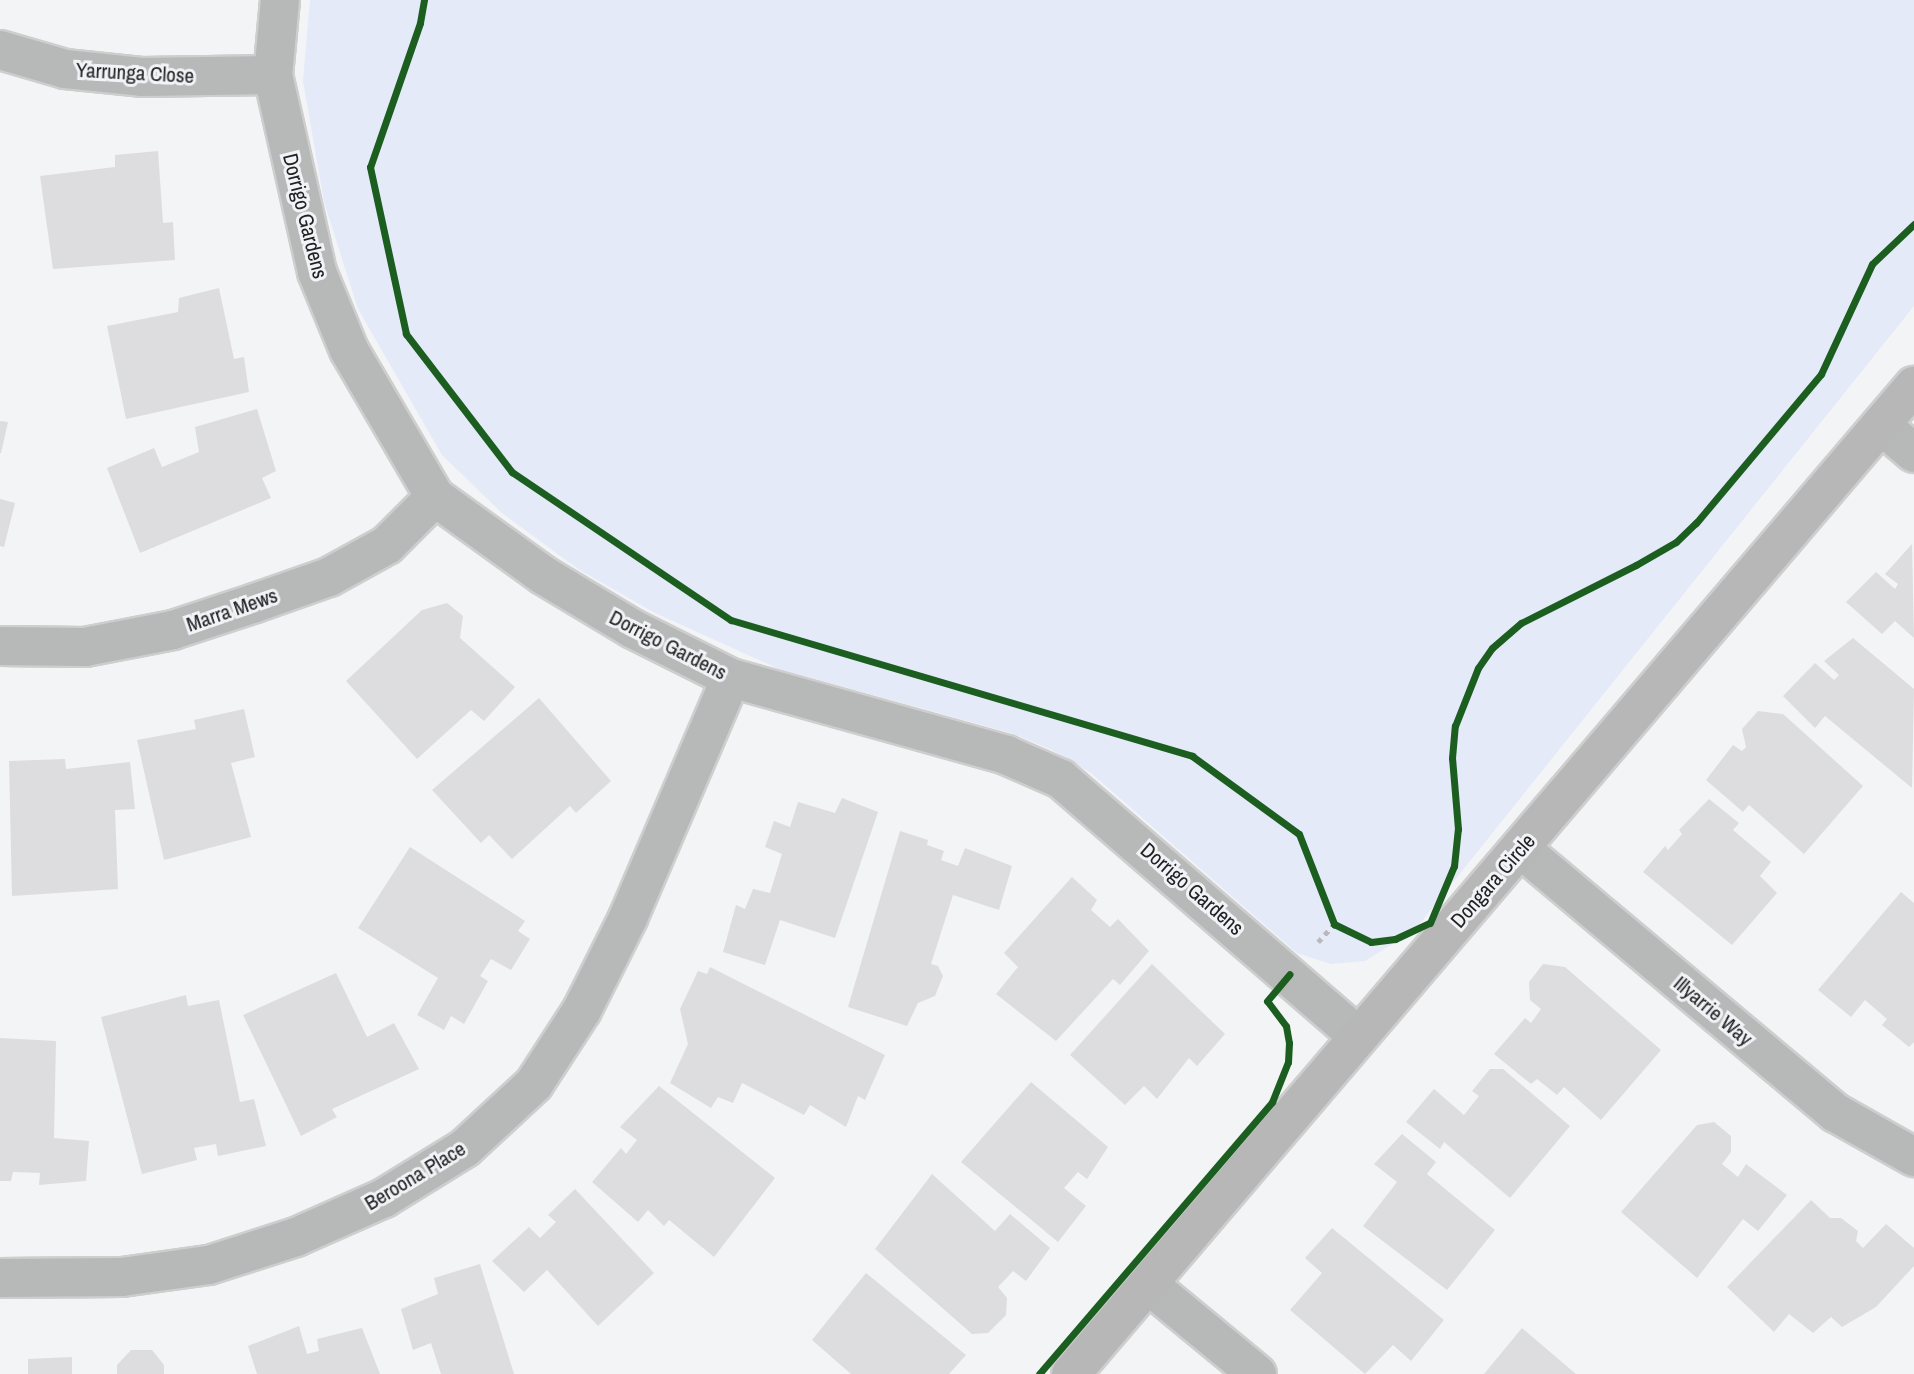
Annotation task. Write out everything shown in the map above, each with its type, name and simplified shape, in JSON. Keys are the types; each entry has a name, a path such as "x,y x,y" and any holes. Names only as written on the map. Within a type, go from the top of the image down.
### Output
{"street":[{"name":"Dorrigo Gardens","path":"279,0 273,75 317,272 349,350 435,497 543,575 633,629 731,678 1006,755 1061,779 1357,1035"},
{"name":"Yarrunga Close","path":"0,50 65,69 142,77 273,75"},
{"name":"Dongara Circle","path":"1071,1374 1149,1285 1357,1035 1521,849 1914,386"},
{"path":"1881,425 1914,453"},
{"name":"Marra Mews","path":"0,646 85,647 173,630 255,603 329,577 387,545 435,497"},
{"name":"Beroona Place","path":"0,1278 122,1277 209,1265 296,1237 384,1198 465,1148 534,1084 582,1010 628,918 731,678"},
{"name":"Illyarrie Way","path":"1521,849 1836,1113 1914,1157"},
{"path":"1149,1285 1257,1374"}],"path":[{"path":"1328,912 1334,924 1343,930"}],"shaded area":[{"path":"310,0 1914,0 1914,306 1414,931 1365,961 1331,964 1297,953 1091,773 1052,750 1011,733 779,669 653,612 578,569 502,513 442,455 358,309 324,202 303,81"}],"building":[{"path":"158,151 163,223 173,222 175,260 53,269 40,176 115,167 115,155"},
{"path":"219,288 234,359 244,357 249,392 126,419 107,326 178,312 179,298"},
{"path":"257,409 276,471 262,478 271,498 140,553 107,468 154,448 162,467 199,452 195,427"},
{"path":"0,421 8,422 1,453 0,453"},
{"path":"0,499 15,503 4,547 0,546"},
{"path":"1912,544 1914,638 1895,621 1882,634 1846,602 1876,572 1895,589 1898,584 1885,574"},
{"path":"447,603 463,616 460,638 515,687 484,721 471,710 417,759 346,681 422,610"},
{"path":"1853,638 1914,689 1912,788 1825,716 1815,728 1783,696 1815,663 1834,680 1839,675 1824,661"},
{"path":"539,698 611,781 576,813 570,806 512,859 489,835 481,843 432,790"},
{"path":"244,709 255,757 231,763 251,837 164,860 137,740 196,729 194,720"},
{"path":"1758,711 1783,714 1863,786 1804,854 1749,805 1743,812 1706,780 1733,745 1742,751 1746,747 1742,729"},
{"path":"65,759 66,769 130,762 135,809 115,810 118,889 12,896 9,761"},
{"path":"842,798 878,812 835,938 780,920 765,965 723,952 736,905 745,909 753,889 770,893 782,854 765,847 774,821 790,827 798,802 835,813"},
{"path":"1709,799 1739,823 1733,830 1771,862 1760,876 1777,893 1732,945 1643,872 1665,846 1668,850 1682,834 1679,830"},
{"path":"900,831 928,840 927,845 944,851 941,860 958,866 965,848 1012,866 999,910 953,895 931,964 938,966 943,976 935,996 918,1003 907,1026 848,1007"},
{"path":"410,847 525,921 518,931 530,939 511,970 491,959 480,976 488,981 464,1024 451,1016 444,1030 417,1015 438,978 358,928"},
{"path":"1072,877 1097,900 1091,910 1110,927 1118,919 1149,951 1120,985 1113,979 1056,1041 996,994 1018,967 1004,953"},
{"path":"1901,892 1914,903 1914,1042 1909,1047 1882,1025 1887,1019 1865,1000 1851,1017 1818,990"},
{"path":"1152,964 1225,1034 1197,1066 1189,1058 1157,1099 1144,1086 1125,1105 1070,1055"},
{"path":"1543,964 1565,967 1661,1050 1601,1120 1564,1087 1557,1095 1537,1079 1531,1084 1494,1054 1525,1018 1531,1023 1541,1009 1530,1000 1529,982"},
{"path":"710,967 885,1055 865,1100 858,1096 846,1127 810,1105 804,1115 742,1083 733,1103 718,1097 711,1108 670,1083 688,1044 680,1009 698,971 707,974"},
{"path":"336,973 367,1037 394,1023 419,1069 332,1109 337,1117 301,1136 243,1015"},
{"path":"186,995 188,1006 219,1000 240,1102 254,1099 266,1146 218,1156 216,1144 194,1148 197,1160 142,1174 101,1017"},
{"path":"0,1038 56,1041 54,1138 89,1141 86,1181 39,1185 40,1173 13,1172 11,1181 0,1181"},
{"path":"1490,1069 1503,1069 1570,1126 1510,1198 1444,1142 1440,1149 1406,1122 1434,1089 1464,1115 1479,1096 1472,1091"},
{"path":"1031,1082 1108,1147 1087,1179 1078,1172 1064,1188 1086,1206 1058,1242 961,1162"},
{"path":"659,1086 775,1178 714,1257 669,1220 664,1226 648,1210 638,1222 592,1182 621,1148 626,1154 637,1140 620,1127"},
{"path":"1714,1122 1731,1136 1731,1152 1722,1164 1738,1177 1746,1164 1787,1195 1758,1231 1743,1219 1697,1278 1621,1212 1697,1125"},
{"path":"1402,1134 1436,1162 1427,1174 1495,1230 1447,1290 1363,1226 1397,1182 1374,1164"},
{"path":"932,1174 995,1231 1010,1214 1050,1248 1026,1281 1013,1271 998,1287 1007,1298 1006,1315 988,1333 972,1334 875,1249"},
{"path":"575,1189 654,1273 598,1326 547,1270 524,1292 492,1261 529,1227 540,1238 556,1222 548,1215"},
{"path":"1811,1200 1830,1218 1841,1218 1858,1231 1856,1241 1863,1248 1886,1224 1914,1248 1914,1266 1876,1307 1842,1327 1831,1317 1813,1333 1789,1314 1774,1332 1727,1287"},
{"path":"1332,1228 1444,1320 1411,1361 1393,1345 1365,1374 1290,1310 1322,1273 1305,1258"},
{"path":"480,1264 514,1374 441,1374 431,1343 413,1350 401,1309 438,1294 434,1278"},
{"path":"866,1273 966,1355 949,1374 851,1374 812,1340"},
{"path":"299,1326 307,1354 319,1351 317,1339 362,1328 380,1374 257,1374 248,1346"},
{"path":"1522,1328 1576,1374 1484,1374"},
{"path":"131,1350 152,1350 164,1365 164,1374 117,1374 117,1365"},
{"path":"72,1357 72,1374 28,1374 28,1359"}],"cycle path":[{"path":"424,0 420,23 370,167 406,334 512,472 731,620 1192,756 1299,834 1334,924 1371,942 1395,939 1430,923 1454,866 1458,829 1452,758 1455,726 1478,668 1492,648 1521,623 1636,565 1676,542 1696,523 1821,374 1872,264 1914,224"},
{"path":"1039,1374 1272,1102 1288,1062 1289,1043 1286,1026 1267,1001 1290,974"}]}
